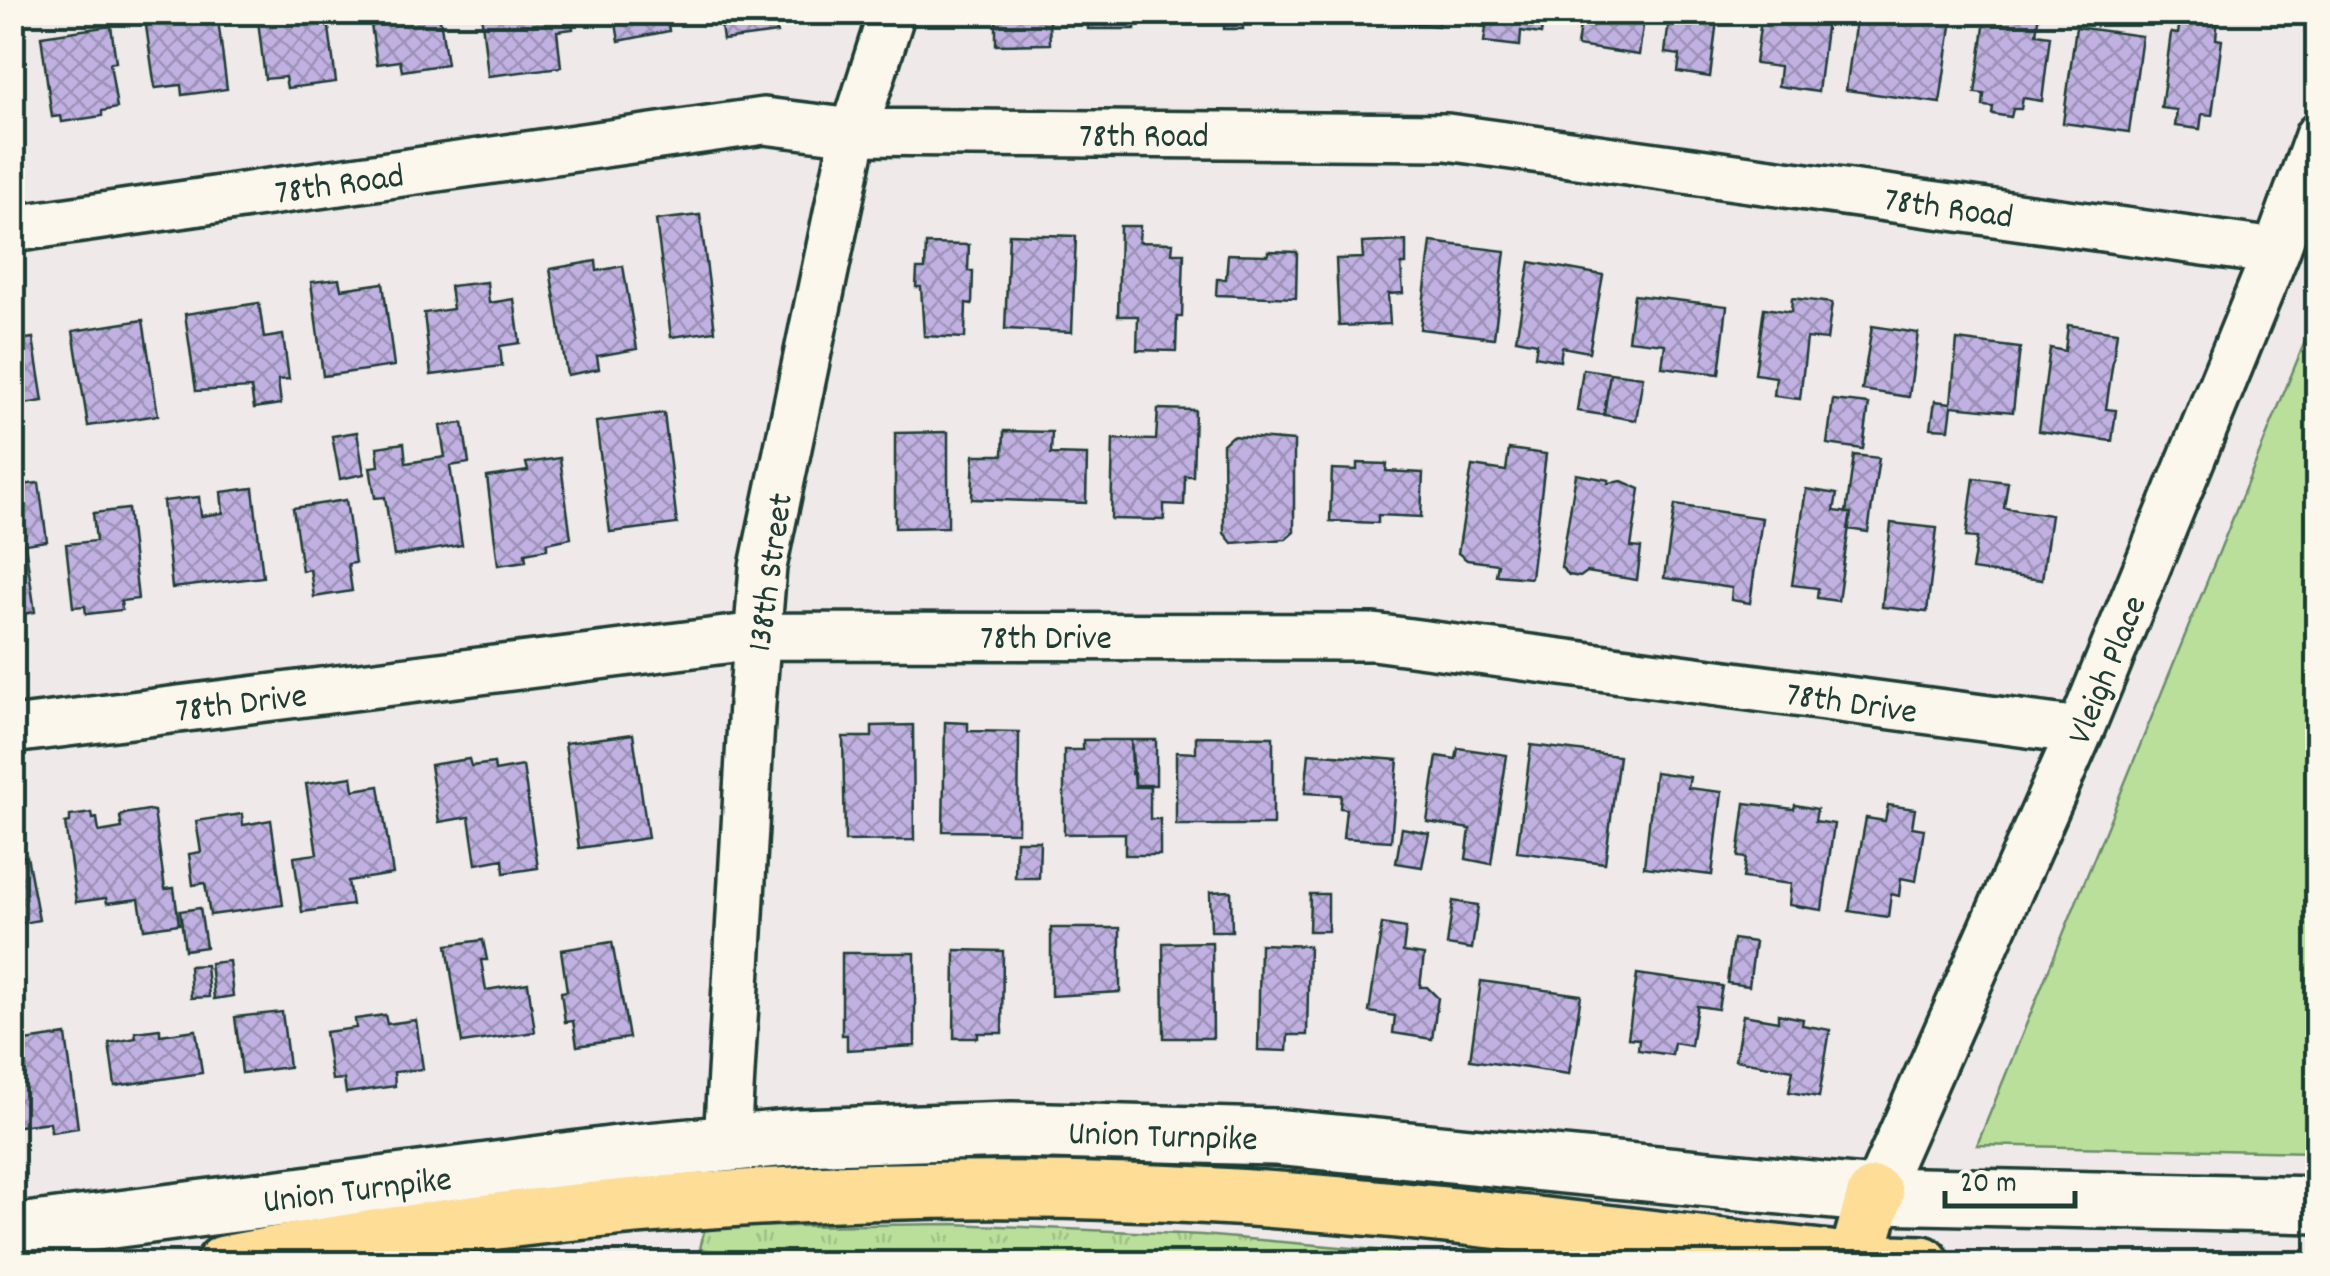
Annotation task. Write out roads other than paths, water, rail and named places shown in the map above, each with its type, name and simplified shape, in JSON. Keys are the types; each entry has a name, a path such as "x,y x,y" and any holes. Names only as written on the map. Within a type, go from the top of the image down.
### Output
{"main road":[{"name":"Union Turnpike","path":"224,1264 392,1234 569,1211 802,1193 960,1190 1129,1192 1300,1202 1854,1263 1922,1264"},
{"path":"1854,1263 1875,1194"}],"street":[{"name":"138th Street","path":"727,1143 762,567 854,132 892,12"},
{"name":"78th Road","path":"12,228 764,121 854,132 1447,137 2276,252"},
{"name":"Vleigh Place","path":"1875,1194 2080,731 2276,252 2318,136"},
{"name":"78th Drive","path":"12,730 757,636 1373,637 2080,731"},
{"name":"Union Turnpike","path":"12,1233 626,1153 888,1132 1012,1130 1274,1137 1875,1194 2318,1205"}]}
